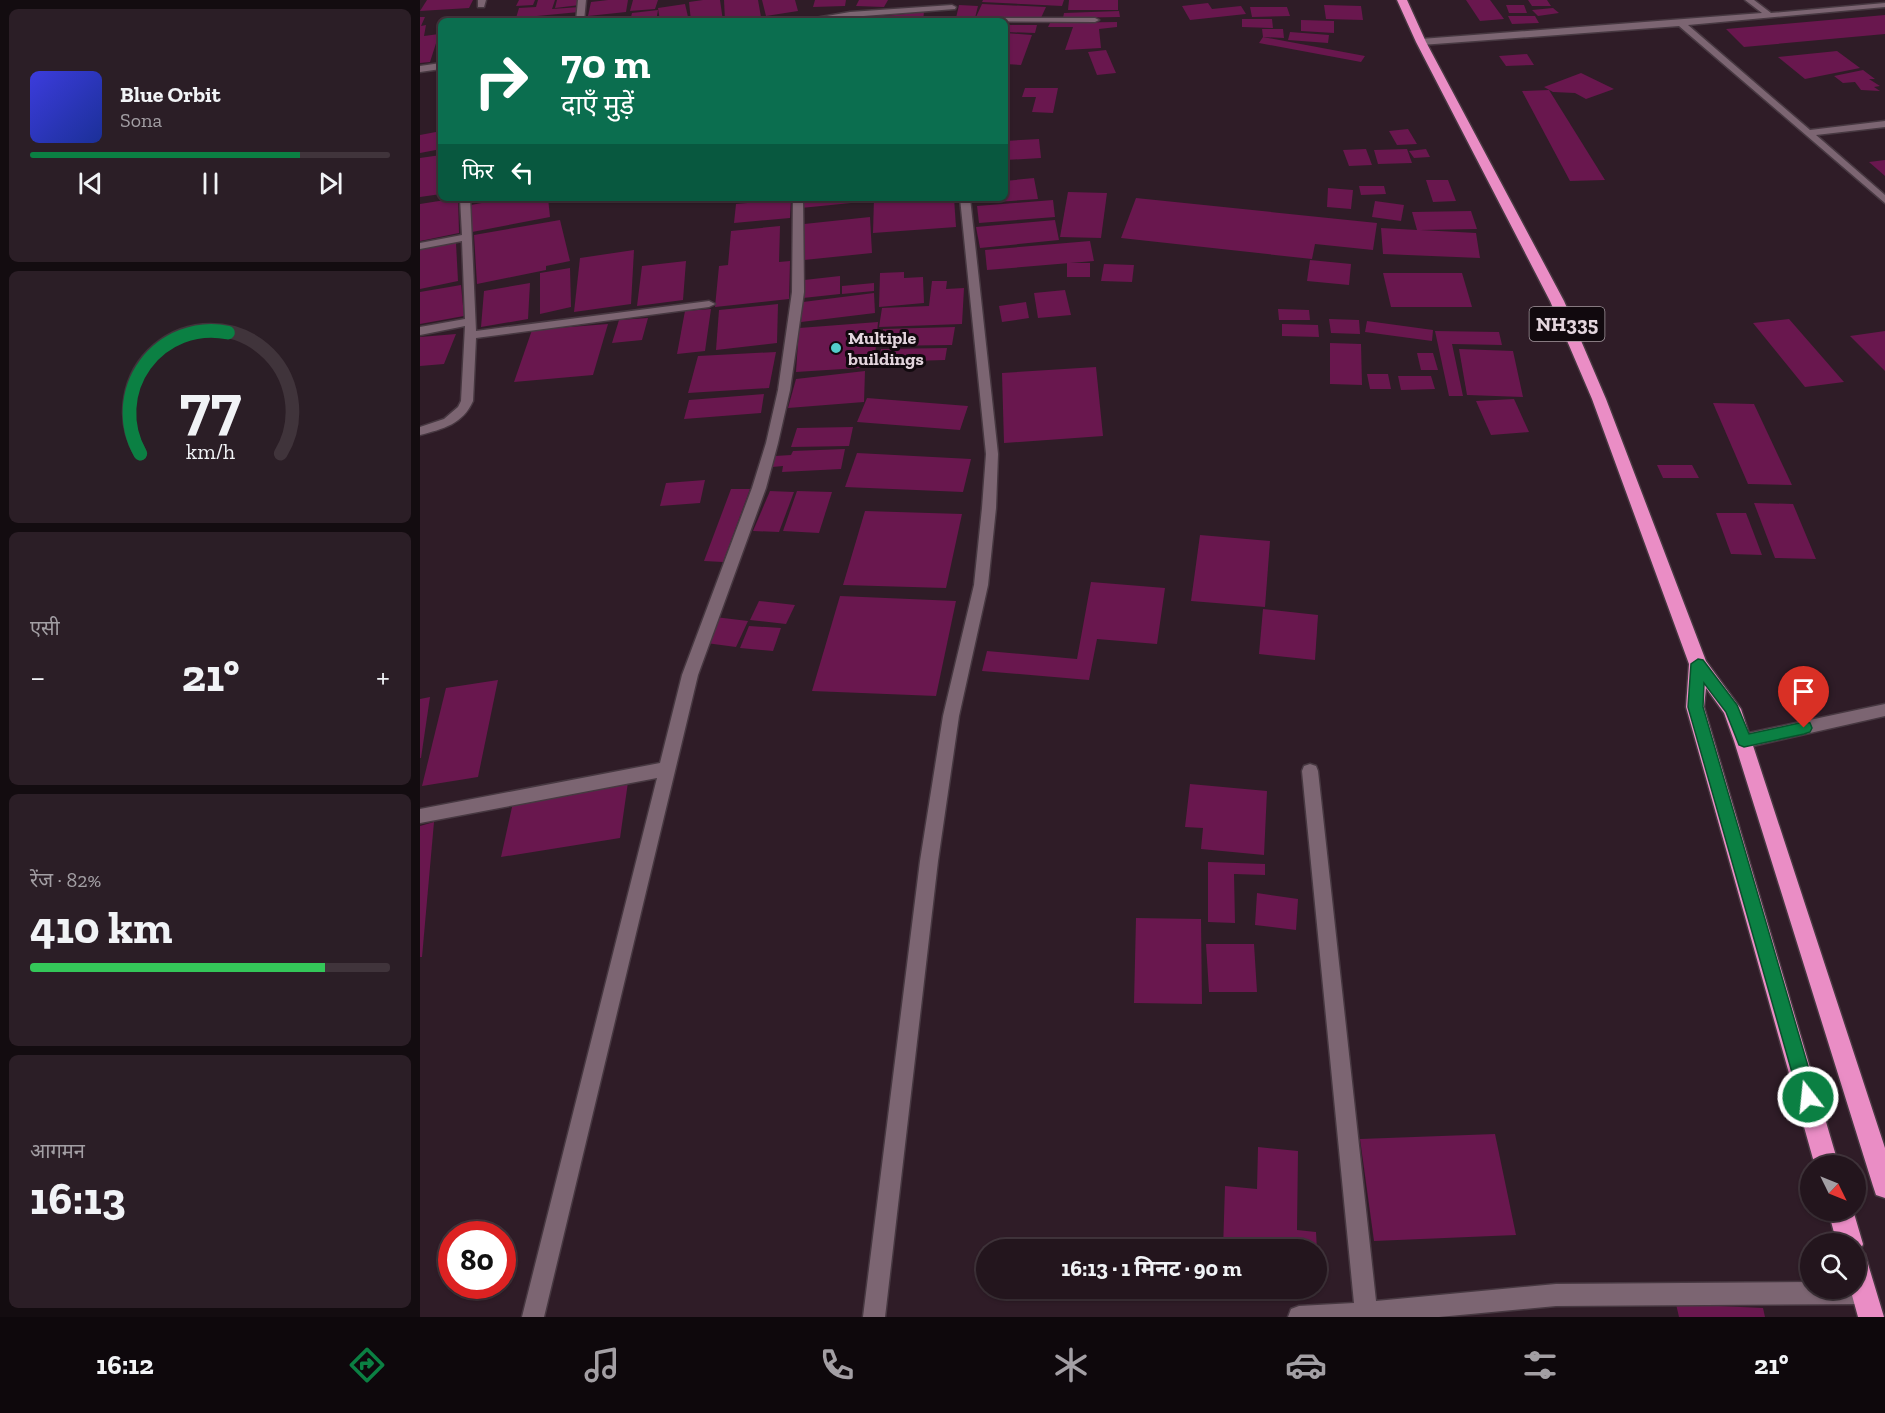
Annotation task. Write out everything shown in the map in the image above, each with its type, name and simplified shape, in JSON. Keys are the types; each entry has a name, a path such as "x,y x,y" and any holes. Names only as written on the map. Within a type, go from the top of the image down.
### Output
{"highway":[{"name":"NH335","path":"1402,0 1421,42 1557,301 1599,399 1698,664 1732,709 1885,1186"},
{"name":"NH335","path":"1698,664 1695,707 1824,1155"}],"street":[{"path":"580,18 582,0"},
{"path":"1749,0 1768,15"},
{"path":"823,18 852,11 955,3 950,18"},
{"path":"1421,42 1885,5"},
{"path":"1008,20 1095,21"},
{"path":"1681,23 1885,200"},
{"path":"420,69 438,66"},
{"path":"1808,133 1885,124"},
{"path":"420,430 451,421 464,412 467,401 471,321 465,201"},
{"path":"533,1317 690,675 759,488 784,390 798,292 798,201"},
{"path":"874,1317 929,861 951,716 981,585 989,508 992,454 965,201"},
{"path":"420,246 468,237"},
{"path":"470,335 709,304"},
{"path":"420,331 471,321"},
{"path":"1744,741 1885,710"},
{"path":"420,816 667,769"},
{"path":"1310,771 1366,1313"},
{"path":"1299,1317 1556,1295 1868,1305"}],"building":[{"path":"427,0 473,0 469,8 420,11"},
{"path":"519,0 535,0 533,5 516,6"},
{"path":"538,0 555,0 552,9 580,7 579,12 516,18 519,8 536,7"},
{"path":"557,0 580,0 580,5 555,8"},
{"path":"628,0 626,12 588,16 591,2"},
{"path":"633,0 658,0 655,9 630,11"},
{"path":"720,0 723,18 691,18 689,2"},
{"path":"724,0 758,0 761,17 725,18"},
{"path":"762,0 795,0 798,11 766,16"},
{"path":"815,0 846,0 845,6 813,7"},
{"path":"859,0 888,0 884,7 856,6"},
{"path":"983,0 1064,0 1062,6 982,2"},
{"path":"1069,0 1118,0 1118,10 1068,10"},
{"path":"1466,0 1490,0 1504,19 1480,21"},
{"path":"1528,0 1547,0 1551,6 1532,6"},
{"path":"1208,3 1212,9 1241,6 1246,14 1190,20 1182,6"},
{"path":"685,4 688,18 660,18 658,8"},
{"path":"982,4 1046,7 1040,20 976,17"},
{"path":"959,5 978,6 975,18 956,18"},
{"path":"1324,5 1361,6 1363,20 1326,19"},
{"path":"1506,5 1524,5 1527,13 1509,13"},
{"path":"1250,7 1287,7 1290,16 1252,17"},
{"path":"1553,8 1559,13 1538,16 1532,10"},
{"path":"658,10 657,18 631,18 632,13"},
{"path":"1119,11 1120,17 1063,18 1064,13"},
{"path":"924,12 923,18 875,17"},
{"path":"1885,15 1885,34 1744,47 1726,29"},
{"path":"1508,16 1535,16 1539,23 1512,24"},
{"path":"420,17 425,17 421,26 426,25 424,36 438,34 438,37 430,62 420,63"},
{"path":"1242,19 1272,19 1273,28 1242,27"},
{"path":"1301,20 1334,21 1334,33 1301,31"},
{"path":"1117,22 1117,27 1099,29 1101,48 1065,50 1073,27 1048,27 1050,23"},
{"path":"1008,25 1037,25 1035,33 1008,32"},
{"path":"1262,29 1283,29 1284,38 1263,37"},
{"path":"1290,32 1329,35 1328,43 1288,40"},
{"path":"1008,33 1032,35 1021,65 1008,64"},
{"path":"1263,37 1365,56 1361,62 1259,43"},
{"path":"1106,50 1116,73 1097,75 1088,52"},
{"path":"1837,51 1860,68 1805,79 1778,57"},
{"path":"1527,54 1534,65 1506,66 1499,56"},
{"path":"1863,70 1875,79 1869,79 1880,86 1874,87 1880,91 1861,90 1855,82 1843,83 1834,76"},
{"path":"1581,73 1614,89 1586,99 1575,93 1553,92 1544,87"},
{"path":"1025,88 1058,88 1053,113 1032,112 1036,97 1022,97"},
{"path":"1549,90 1605,180 1570,181 1522,91"},
{"path":"1408,129 1417,144 1397,145 1389,131"},
{"path":"438,132 438,150 420,153 420,135"},
{"path":"1039,139 1041,158 1008,160 1008,141"},
{"path":"1366,149 1372,165 1349,166 1343,150"},
{"path":"1407,149 1412,163 1378,164 1374,150"},
{"path":"1426,149 1430,157 1414,158 1409,151"},
{"path":"438,155 438,194 420,197 420,158"},
{"path":"1885,160 1885,176 1869,162"},
{"path":"1034,178 1038,199 983,203 983,201 1008,201 1008,181"},
{"path":"1426,180 1448,180 1456,201 1433,202"},
{"path":"1359,186 1384,186 1386,194 1361,195"},
{"path":"1328,188 1353,190 1351,209 1327,207"},
{"path":"1068,192 1107,193 1101,238 1060,237"},
{"path":"1136,198 1377,223 1373,250 1315,244 1312,259 1121,238"},
{"path":"1053,200 1055,217 979,223 977,206"},
{"path":"458,201 459,233 420,241 420,204"},
{"path":"492,201 548,201 550,217 472,232 471,205"},
{"path":"791,201 790,218 734,223 736,204"},
{"path":"801,201 871,201 801,208"},
{"path":"874,201 954,201 956,227 873,233"},
{"path":"1375,201 1404,205 1401,221 1372,217"},
{"path":"1471,211 1477,229 1420,230 1476,233 1480,258 1383,254 1381,228 1417,230 1412,212"},
{"path":"870,217 872,253 804,260 804,224"},
{"path":"560,220 570,261 546,266 546,270 477,284 474,235"},
{"path":"1055,220 1059,240 980,248 976,227"},
{"path":"780,226 779,262 790,261 789,299 715,307 719,266 728,265 731,231"},
{"path":"1090,241 1094,261 987,270 985,250"},
{"path":"456,243 458,281 420,289 420,249"},
{"path":"634,250 631,304 574,312 580,258"},
{"path":"1310,260 1351,264 1349,285 1307,281"},
{"path":"686,261 683,300 637,306 642,266"},
{"path":"1067,263 1090,263 1090,277 1067,277"},
{"path":"1104,264 1134,265 1132,282 1101,281"},
{"path":"570,268 571,307 540,314 540,273"},
{"path":"904,272 904,278 923,277 924,303 879,307 880,273"},
{"path":"1383,273 1462,273 1472,307 1391,307"},
{"path":"840,276 840,294 803,298 804,280"},
{"path":"932,281 947,281 946,289 964,288 962,324 879,327 882,308 929,306"},
{"path":"530,283 528,319 481,327 484,291"},
{"path":"874,283 874,291 842,294 842,286"},
{"path":"461,285 464,316 420,324 420,292"},
{"path":"1065,290 1071,315 1038,318 1034,293"},
{"path":"874,293 875,313 801,322 803,302"},
{"path":"1026,302 1029,318 1002,322 999,306"},
{"path":"778,304 777,343 716,350 719,310"},
{"path":"711,309 705,351 677,354 685,311"},
{"path":"1278,309 1309,310 1310,320 1279,320"},
{"path":"648,318 642,340 612,343 619,320"},
{"path":"1329,319 1359,320 1360,334 1331,333"},
{"path":"1789,319 1844,382 1805,387 1753,323"},
{"path":"1367,321 1433,330 1432,341 1365,332"},
{"name":"Multiple buildings","path":"878,322 874,367 796,372 799,328"},
{"path":"608,324 593,375 514,382 532,330"},
{"path":"1282,324 1318,325 1319,337 1282,336"},
{"path":"955,327 952,345 879,346 883,329"},
{"path":"1435,331 1499,332 1502,345 1452,344 1463,396 1449,396"},
{"path":"1885,331 1885,371 1850,336"},
{"path":"456,334 444,364 420,366 420,337"},
{"path":"1330,343 1361,344 1362,385 1330,384"},
{"path":"947,348 945,360 879,362 881,349"},
{"path":"1459,349 1513,351 1523,397 1467,395"},
{"path":"776,352 769,388 688,393 698,356"},
{"path":"1417,353 1433,353 1438,370 1421,370"},
{"path":"1096,367 1103,436 1004,443 1002,373"},
{"path":"865,371 864,402 788,408 796,379"},
{"path":"1367,374 1388,374 1391,389 1370,389"},
{"path":"1398,376 1431,376 1435,389 1401,390"},
{"path":"764,394 761,413 684,419 689,400"},
{"path":"867,398 968,406 960,430 857,422"},
{"path":"1514,399 1529,432 1491,435 1476,401"},
{"path":"1713,403 1754,404 1792,485 1748,484"},
{"path":"853,427 849,446 791,447 797,428"},
{"path":"845,449 841,469 782,472 783,466 772,467 775,456 791,455 793,451"},
{"path":"857,453 971,459 963,492 845,487"},
{"path":"1657,465 1692,465 1699,478 1663,478"},
{"path":"705,480 700,503 660,506 666,483"},
{"path":"731,489 750,489 723,562 704,561"},
{"path":"770,491 794,492 779,532 753,531"},
{"path":"797,491 832,492 819,533 783,531"},
{"path":"1754,503 1793,504 1816,559 1775,558"},
{"path":"865,511 962,514 946,588 843,585"},
{"path":"1716,513 1746,513 1762,555 1731,554"},
{"path":"1200,535 1270,541 1265,607 1191,601"},
{"path":"1091,582 1165,588 1157,644 1097,639 1089,680 982,671 987,651 1077,659"},
{"path":"840,596 956,601 936,696 812,691"},
{"path":"759,601 795,605 786,624 750,620"},
{"path":"1263,609 1318,615 1315,660 1259,654"},
{"path":"715,617 748,621 736,647 706,643"},
{"path":"749,626 781,628 773,651 740,648"},
{"path":"498,680 478,777 422,786 446,688"},
{"path":"430,697 421,758 420,758 420,699"},
{"path":"628,782 620,838 501,857 514,798"},
{"path":"1190,784 1267,791 1264,855 1201,849 1203,828 1185,827"},
{"path":"434,822 422,957 420,957 420,826"},
{"path":"1208,862 1265,864 1265,875 1234,874 1235,923 1208,922"},
{"path":"1257,893 1298,899 1296,930 1255,925"},
{"path":"1136,918 1201,919 1202,1004 1134,1003"},
{"path":"1206,944 1254,944 1257,992 1209,992"},
{"path":"1495,1134 1516,1235 1374,1241 1360,1139"},
{"path":"1258,1147 1298,1151 1297,1230 1316,1232 1316,1239 1223,1239 1225,1186 1257,1189"},
{"path":"1676,1304 1763,1308 1765,1317 1679,1317"}],"place":[{"name":"Multiple buildings","path":"836,348"}],"route":[{"path":"1804,728 1744,741 1732,709 1698,664 1695,707 1808,1097"}]}
